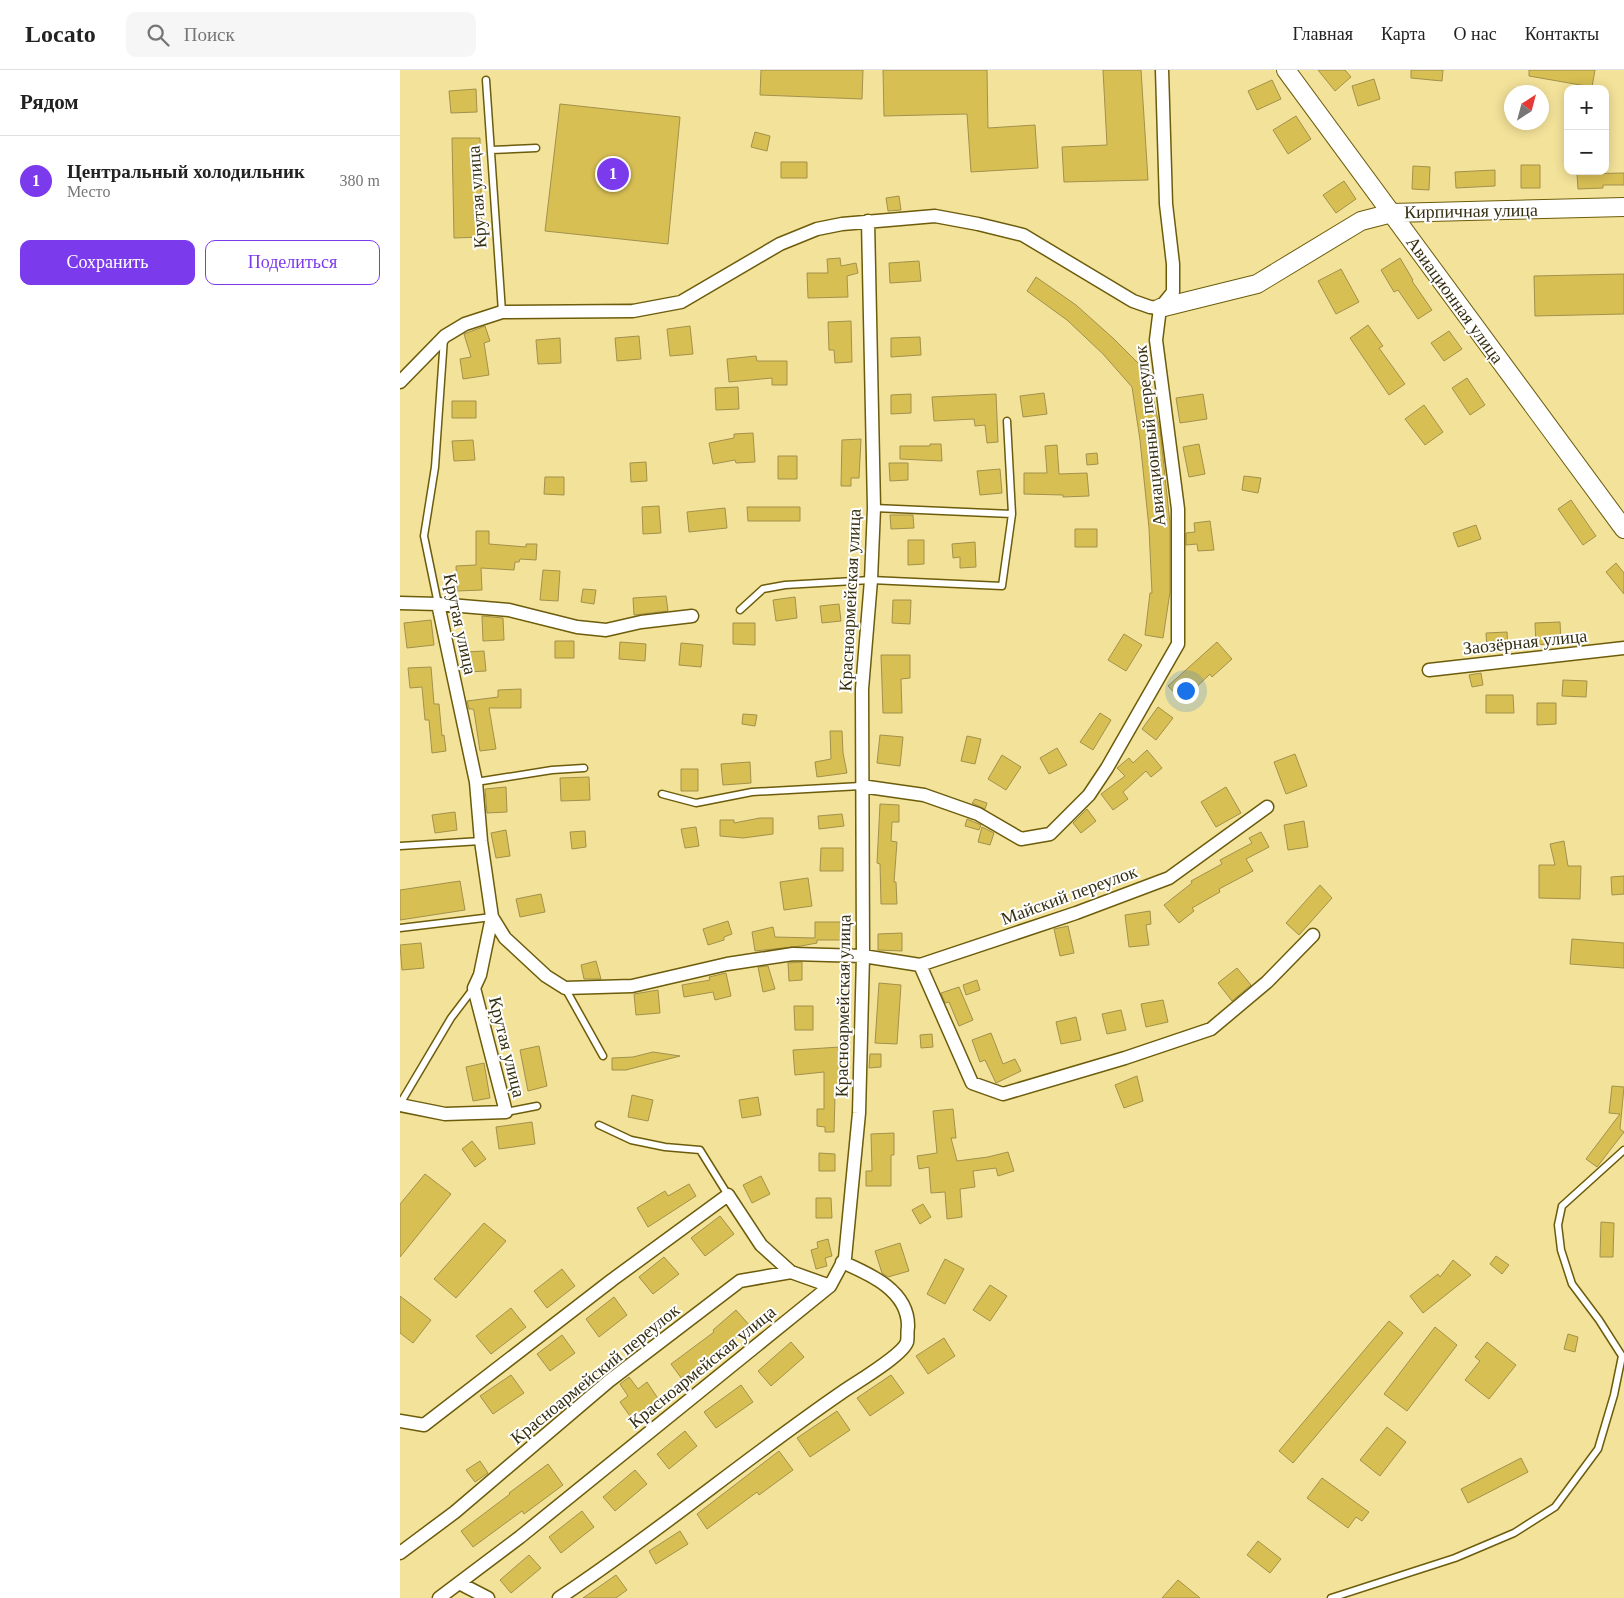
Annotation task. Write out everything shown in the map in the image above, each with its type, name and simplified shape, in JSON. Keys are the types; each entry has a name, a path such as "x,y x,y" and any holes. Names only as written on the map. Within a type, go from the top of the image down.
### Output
{"street":[{"name":"Авиационный переулок","path":"861,786 924,795 978,814 1021,839 1050,834 1089,795 1107,768 1178,644 1178,509 1156,340 1160,308 1173,292 1173,264 1166,204 1162,70"},
{"name":"Авиационная улица","path":"1286,70 1624,529"},
{"name":"Кирпичная улица","path":"1160,308 1257,284 1361,221 1392,213 1624,207"},
{"path":"400,382 445,336 465,324 502,312 633,311 681,302 780,244 817,229 868,221 935,216 1023,235 1133,300 1150,307 1160,308"},
{"name":"Красноармейская улица","path":"439,1598 520,1537 830,1286 845,1258 859,1113 863,956 862,689 872,580 874,508 868,221"},
{"path":"400,603 509,610 577,627 606,630 641,622 692,616"},
{"name":"Крутая улица","path":"400,1104 445,1114 506,1112 474,988 480,974 492,917 481,841 476,782 438,604"},
{"name":"Заозёрная улица","path":"1429,670 1624,648"},
{"name":"Майский переулок","path":"565,988 632,986 727,964 793,954 863,956 920,965 1076,913 1169,878 1268,806"},
{"name":"Крутая улица","path":"492,917 505,938 546,976 565,988"},
{"path":"920,965 972,1083 1003,1094 1125,1058 1211,1029 1267,982 1313,935"},
{"path":"400,1421 424,1425 612,1280 728,1194 761,1245 790,1272"},
{"path":"559,1598 664,1525 816,1410 894,1357 907,1343 908,1320 902,1302 890,1288 872,1275 842,1262"},
{"name":"Красноармейский переулок","path":"400,1553 455,1512 609,1380 740,1281 790,1272 830,1286"},
{"path":"459,1583 488,1598"}],"lane":[{"name":"Крутая улица","path":"486,80 502,312"},
{"path":"491,150 536,148"},
{"name":"Крутая улица","path":"438,604 424,536 435,466 445,336"},
{"path":"740,610 763,589 785,585 872,580 1002,586 1012,514 1007,421"},
{"path":"874,508 1012,514"},
{"path":"476,782 552,770 584,768"},
{"path":"662,794 696,803 752,792 861,786"},
{"path":"400,846 481,841"},
{"path":"400,928 492,917"},
{"path":"400,1104 451,1018 474,988"},
{"path":"565,988 604,1056"},
{"path":"506,1112 537,1106"},
{"path":"599,1125 631,1140 665,1147 700,1150 728,1194"},
{"path":"1331,1598 1455,1558 1514,1533 1555,1506 1598,1449 1614,1395 1622,1356 1599,1320 1572,1284 1560,1250 1558,1225 1562,1206 1624,1150"}],"building":[{"path":"761,70 863,70 862,99 760,95"},
{"path":"883,70 987,70 988,128 1035,125 1038,168 971,172 967,114 884,116"},
{"path":"1103,70 1141,70 1148,180 1064,182 1062,147 1107,145"},
{"path":"1318,70 1345,70 1351,77 1335,91"},
{"path":"1411,70 1443,70 1442,81 1411,78"},
{"path":"1529,70 1595,70 1592,85 1581,85 1529,76"},
{"path":"1374,79 1380,99 1358,106 1352,86"},
{"path":"1272,80 1281,99 1257,110 1248,91"},
{"path":"476,89 477,112 451,113 449,91"},
{"path":"560,104 680,117 668,244 545,231"},
{"path":"1296,116 1311,139 1288,154 1273,130"},
{"path":"755,132 770,136 767,151 751,147"},
{"path":"452,138 480,138 482,237 454,238"},
{"path":"781,162 807,162 807,178 781,178"},
{"path":"1521,165 1540,165 1540,188 1521,188"},
{"path":"1413,166 1430,167 1429,190 1412,189"},
{"path":"1495,170 1495,186 1456,188 1455,172"},
{"path":"1609,173 1624,173 1624,185 1603,185 1603,188 1578,189 1577,175 1609,175"},
{"path":"1344,181 1356,199 1336,213 1323,195"},
{"path":"899,196 901,210 888,211 886,198"},
{"path":"840,258 841,266 856,263 858,273 847,276 848,297 808,298 807,273 828,273 827,259"},
{"path":"1400,258 1412,281 1432,310 1418,319 1398,290 1394,292 1381,270"},
{"path":"919,261 921,281 890,283 889,263"},
{"path":"1341,269 1359,302 1336,314 1318,281"},
{"path":"1624,274 1624,314 1535,316 1534,276"},
{"path":"1036,277 1076,305 1148,373 1160,430 1170,523 1170,592 1163,638 1145,635 1150,593 1152,593 1149,528 1140,440 1132,387 1103,354 1067,320 1027,291"},
{"path":"851,321 852,362 835,363 834,350 829,350 828,322"},
{"path":"1368,325 1383,346 1379,348 1405,384 1389,395 1350,338"},
{"path":"485,326 490,341 484,343 489,375 463,379 460,359 471,357 464,334"},
{"path":"690,326 693,354 670,356 667,329"},
{"path":"1449,331 1462,349 1444,361 1431,343"},
{"path":"639,336 641,359 617,361 615,338"},
{"path":"920,337 921,355 891,357 891,338"},
{"path":"560,338 561,363 538,364 536,340"},
{"path":"756,356 757,361 787,361 787,385 772,385 772,378 729,382 727,359"},
{"path":"1467,378 1485,405 1470,415 1452,388"},
{"path":"738,387 739,409 716,410 715,388"},
{"path":"1044,393 1047,414 1023,417 1020,396"},
{"path":"911,394 911,413 891,414 891,395"},
{"path":"996,394 998,442 987,443 985,425 975,426 974,419 934,421 932,397"},
{"path":"1203,394 1207,419 1180,423 1176,398"},
{"path":"452,401 476,401 476,418 452,418"},
{"path":"1424,405 1443,432 1425,445 1405,419"},
{"path":"753,433 755,462 736,463 735,460 713,464 709,443 734,438 734,434"},
{"path":"861,439 859,478 851,478 851,486 841,486 842,440"},
{"path":"473,440 475,460 454,461 452,441"},
{"path":"930,444 941,444 942,461 900,459 900,446 930,446"},
{"path":"1199,444 1205,474 1189,477 1183,447"},
{"path":"1057,445 1059,474 1087,473 1089,496 1063,497 1063,495 1024,494 1024,473 1047,473 1045,446"},
{"path":"1097,453 1098,464 1087,465 1086,454"},
{"path":"778,456 797,456 797,479 778,479"},
{"path":"646,462 647,481 631,482 630,463"},
{"path":"889,463 908,463 908,480 890,481"},
{"path":"1000,469 1002,493 980,495 977,471"},
{"path":"1244,476 1261,478 1258,493 1242,490"},
{"path":"545,477 564,477 564,495 544,494"},
{"path":"1571,500 1596,536 1583,545 1558,509"},
{"path":"659,506 661,533 643,534 642,507"},
{"path":"747,507 800,507 800,521 748,521"},
{"path":"725,508 727,528 689,532 687,512"},
{"path":"890,515 913,515 914,528 891,529"},
{"path":"1210,521 1214,550 1198,551 1197,544 1186,545 1186,533 1195,532 1194,523"},
{"path":"1476,525 1481,539 1458,547 1453,533"},
{"path":"1075,529 1097,529 1097,547 1075,547"},
{"path":"476,531 489,531 489,544 526,547 526,544 537,544 536,560 520,559 519,562 515,562 514,570 481,568 482,590 457,591 456,566 476,565"},
{"path":"908,540 924,540 924,564 908,565"},
{"path":"975,542 976,567 960,568 960,557 953,558 952,544"},
{"path":"1616,563 1624,573 1624,594 1606,572"},
{"path":"543,570 560,571 558,601 540,600"},
{"path":"583,589 596,590 594,604 581,602"},
{"path":"666,596 668,611 634,615 633,598"},
{"path":"795,597 797,618 776,621 773,600"},
{"path":"893,600 911,600 910,624 892,623"},
{"path":"839,604 841,621 822,623 820,606"},
{"path":"482,616 503,618 504,640 483,641"},
{"path":"431,620 434,645 407,648 404,623"},
{"path":"1560,622 1561,643 1536,645 1535,623"},
{"path":"733,623 755,623 755,645 733,644"},
{"path":"1507,632 1508,649 1487,650 1486,633"},
{"path":"1124,634 1142,645 1126,671 1108,660"},
{"path":"555,641 574,641 574,658 555,658"},
{"path":"620,642 646,644 645,661 619,659"},
{"path":"1217,642 1232,659 1212,677 1210,674 1182,701 1168,686"},
{"path":"681,643 703,645 701,667 679,665"},
{"path":"484,651 486,671 468,672 467,652"},
{"path":"881,655 910,655 910,678 901,679 902,713 883,713"},
{"path":"431,667 434,704 439,704 442,736 444,735 446,751 432,753 429,720 425,720 422,687 410,688 408,668"},
{"path":"1481,673 1483,685 1472,687 1469,675"},
{"path":"1563,680 1587,681 1586,697 1562,696"},
{"path":"521,689 521,708 489,708 496,749 480,751 474,711 469,709 467,701 498,697 498,690"},
{"path":"1486,695 1513,695 1514,713 1486,713"},
{"path":"1537,703 1556,703 1556,724 1537,725"},
{"path":"1158,707 1173,718 1156,740 1142,729"},
{"path":"1100,713 1111,720 1093,750 1080,742"},
{"path":"743,714 757,715 755,726 742,724"},
{"path":"830,731 842,731 843,753 847,773 817,777 815,762 831,759"},
{"path":"880,735 903,737 900,766 877,763"},
{"path":"967,736 981,739 975,764 961,761"},
{"path":"1057,748 1067,765 1049,774 1040,758"},
{"path":"1147,750 1162,768 1151,777 1146,771 1123,792 1128,799 1113,810 1101,794 1125,776 1117,768 1129,758 1133,763"},
{"path":"1295,754 1307,786 1286,794 1274,762"},
{"path":"1002,755 1021,767 1006,790 988,779"},
{"path":"750,762 751,783 723,785 721,764"},
{"path":"681,769 698,769 698,791 681,791"},
{"path":"589,777 590,800 561,801 560,778"},
{"path":"506,787 507,812 487,813 485,789"},
{"path":"1226,787 1241,813 1216,827 1201,802"},
{"path":"975,799 987,803 985,809 972,803"},
{"path":"880,804 899,805 899,822 892,822 891,841 897,842 894,882 896,882 897,904 881,904 880,864 877,863"},
{"path":"1087,809 1096,821 1081,833 1073,823"},
{"path":"455,812 457,830 435,833 432,815"},
{"path":"842,814 844,826 819,829 818,816"},
{"path":"760,818 773,818 773,834 743,838 720,836 720,820 734,820 734,823"},
{"path":"967,819 981,825 979,830 965,826"},
{"path":"1304,821 1308,847 1288,850 1284,825"},
{"path":"696,827 699,846 685,848 681,829"},
{"path":"982,827 994,833 990,845 978,842"},
{"path":"506,830 510,856 496,858 491,833"},
{"path":"585,831 586,847 572,849 570,832"},
{"path":"1261,832 1269,847 1246,859 1253,871 1219,889 1220,892 1192,908 1194,911 1179,923 1164,905 1192,883 1191,881 1222,864 1220,860 1252,843 1249,838"},
{"path":"1564,841 1568,866 1581,866 1580,899 1539,898 1539,865 1555,865 1550,844"},
{"path":"821,848 843,848 843,871 820,871"},
{"path":"1624,876 1624,894 1612,895 1611,877"},
{"path":"808,878 812,906 784,910 780,882"},
{"path":"460,881 465,910 400,920 400,890"},
{"path":"1320,885 1332,898 1299,935 1286,923"},
{"path":"541,894 545,912 520,917 516,899"},
{"path":"1150,911 1151,924 1146,925 1149,945 1129,947 1125,915"},
{"path":"728,921 732,934 724,937 724,940 708,945 703,929"},
{"path":"815,922 841,922 841,940 817,940 817,943 801,946 755,951 752,932 773,927 775,937 815,938"},
{"path":"1068,926 1074,953 1060,956 1054,929"},
{"path":"902,933 902,951 878,950 878,934"},
{"path":"1572,939 1624,943 1624,968 1570,964"},
{"path":"421,943 424,968 402,970 400,945"},
{"path":"596,961 601,979 584,979 581,965"},
{"path":"802,962 802,980 789,981 788,963"},
{"path":"768,966 775,989 763,992 758,967"},
{"path":"1237,968 1251,985 1232,1001 1218,983"},
{"path":"726,973 731,996 715,1000 713,992 684,997 682,985 710,980 709,977"},
{"path":"977,980 980,990 966,995 963,985"},
{"path":"879,983 901,985 897,1044 875,1043"},
{"path":"959,987 973,1020 959,1026 949,1002 945,1003 941,993"},
{"path":"658,990 660,1013 636,1015 634,994"},
{"path":"1163,1000 1168,1022 1146,1027 1141,1004"},
{"path":"794,1006 813,1006 813,1030 795,1030"},
{"path":"1121,1010 1126,1030 1107,1034 1102,1014"},
{"path":"1076,1017 1081,1040 1061,1044 1056,1022"},
{"path":"991,1033 1003,1064 1015,1059 1021,1071 996,1083 985,1060 980,1062 972,1040"},
{"path":"932,1034 933,1047 921,1048 920,1035"},
{"path":"539,1046 547,1086 528,1091 520,1050"},
{"path":"840,1047 840,1096 835,1096 834,1132 825,1132 825,1127 817,1126 817,1109 824,1109 824,1072 795,1075 793,1050"},
{"path":"653,1052 680,1056 626,1070 612,1070 612,1058 633,1057"},
{"path":"870,1054 881,1054 881,1067 869,1068"},
{"path":"484,1063 490,1098 473,1101 466,1067"},
{"path":"1137,1076 1143,1101 1124,1108 1115,1085"},
{"path":"1612,1086 1624,1087 1620,1129 1624,1132 1597,1167 1586,1159 1620,1114 1609,1113"},
{"path":"632,1095 653,1100 648,1121 628,1117"},
{"path":"758,1097 761,1115 742,1118 739,1100"},
{"path":"953,1109 956,1138 951,1138 957,1161 1008,1152 1014,1171 998,1176 996,1168 973,1171 975,1187 960,1189 962,1217 947,1219 945,1192 931,1193 929,1167 919,1169 917,1156 937,1153 933,1111"},
{"path":"532,1122 535,1144 499,1149 496,1127"},
{"path":"894,1133 894,1155 891,1155 891,1186 866,1186 866,1171 872,1171 871,1134"},
{"path":"472,1141 486,1159 475,1167 462,1149"},
{"path":"819,1153 835,1154 835,1171 819,1171"},
{"path":"425,1174 451,1194 400,1257 400,1204"},
{"path":"761,1176 770,1194 752,1203 743,1185"},
{"path":"689,1184 696,1196 648,1227 637,1208 665,1191 668,1196"},
{"path":"816,1198 831,1198 832,1218 816,1218"},
{"path":"923,1204 931,1217 920,1224 912,1210"},
{"path":"720,1216 734,1234 705,1256 691,1238"},
{"path":"1601,1222 1614,1223 1613,1257 1600,1257"},
{"path":"484,1223 506,1241 456,1298 434,1279"},
{"path":"828,1239 832,1256 825,1258 827,1266 816,1269 811,1250 818,1248 817,1242"},
{"path":"900,1243 909,1271 888,1277 882,1273 875,1251"},
{"path":"1496,1256 1509,1265 1502,1274 1490,1264"},
{"path":"664,1257 679,1274 653,1294 639,1277"},
{"path":"945,1259 964,1269 945,1304 927,1294"},
{"path":"1453,1260 1471,1275 1423,1313 1410,1296 1438,1274 1440,1277"},
{"path":"562,1269 575,1286 547,1308 534,1291"},
{"path":"990,1285 1007,1296 990,1321 973,1310"},
{"path":"400,1296 431,1320 413,1343 400,1333"},
{"path":"614,1297 627,1315 599,1337 586,1319"},
{"path":"511,1308 526,1327 491,1354 476,1336"},
{"path":"736,1310 750,1326 727,1346 682,1379 671,1364 714,1332 713,1330"},
{"path":"1389,1321 1403,1333 1293,1463 1279,1451"},
{"path":"1435,1327 1457,1345 1407,1411 1384,1394"},
{"path":"1568,1334 1578,1337 1575,1352 1564,1349"},
{"path":"562,1335 575,1353 550,1371 537,1354"},
{"path":"944,1338 955,1356 928,1374 916,1356"},
{"path":"791,1342 804,1357 771,1386 758,1371"},
{"path":"1487,1342 1516,1365 1489,1399 1465,1380 1480,1361 1475,1357"},
{"path":"511,1375 524,1393 493,1414 480,1396"},
{"path":"891,1375 904,1393 870,1416 857,1398"},
{"path":"629,1377 638,1389 647,1382 659,1400 632,1419 620,1402 628,1396 620,1384"},
{"path":"741,1385 753,1402 716,1428 704,1412"},
{"path":"837,1411 850,1430 810,1457 797,1438"},
{"path":"1387,1427 1406,1442 1380,1476 1360,1460"},
{"path":"685,1431 697,1446 669,1469 657,1454"},
{"path":"779,1451 793,1470 759,1495 757,1492 707,1529 697,1514"},
{"path":"1521,1458 1528,1472 1468,1503 1461,1489"},
{"path":"480,1461 488,1473 475,1482 466,1470"},
{"path":"548,1464 563,1485 524,1514 522,1511 473,1547 461,1531"},
{"path":"635,1470 647,1484 615,1511 603,1497"},
{"path":"1322,1478 1369,1512 1362,1521 1356,1517 1348,1528 1307,1498"},
{"path":"582,1511 594,1527 561,1553 549,1537"},
{"path":"680,1531 688,1544 656,1564 649,1551"},
{"path":"1258,1541 1281,1559 1270,1573 1247,1555"},
{"path":"529,1555 541,1568 511,1593 500,1580"},
{"path":"616,1575 627,1590 616,1598 583,1598"},
{"path":"1178,1580 1200,1598 1162,1598"}],"place":[{"name":"Центральный холодильник","path":"613,174"}]}
